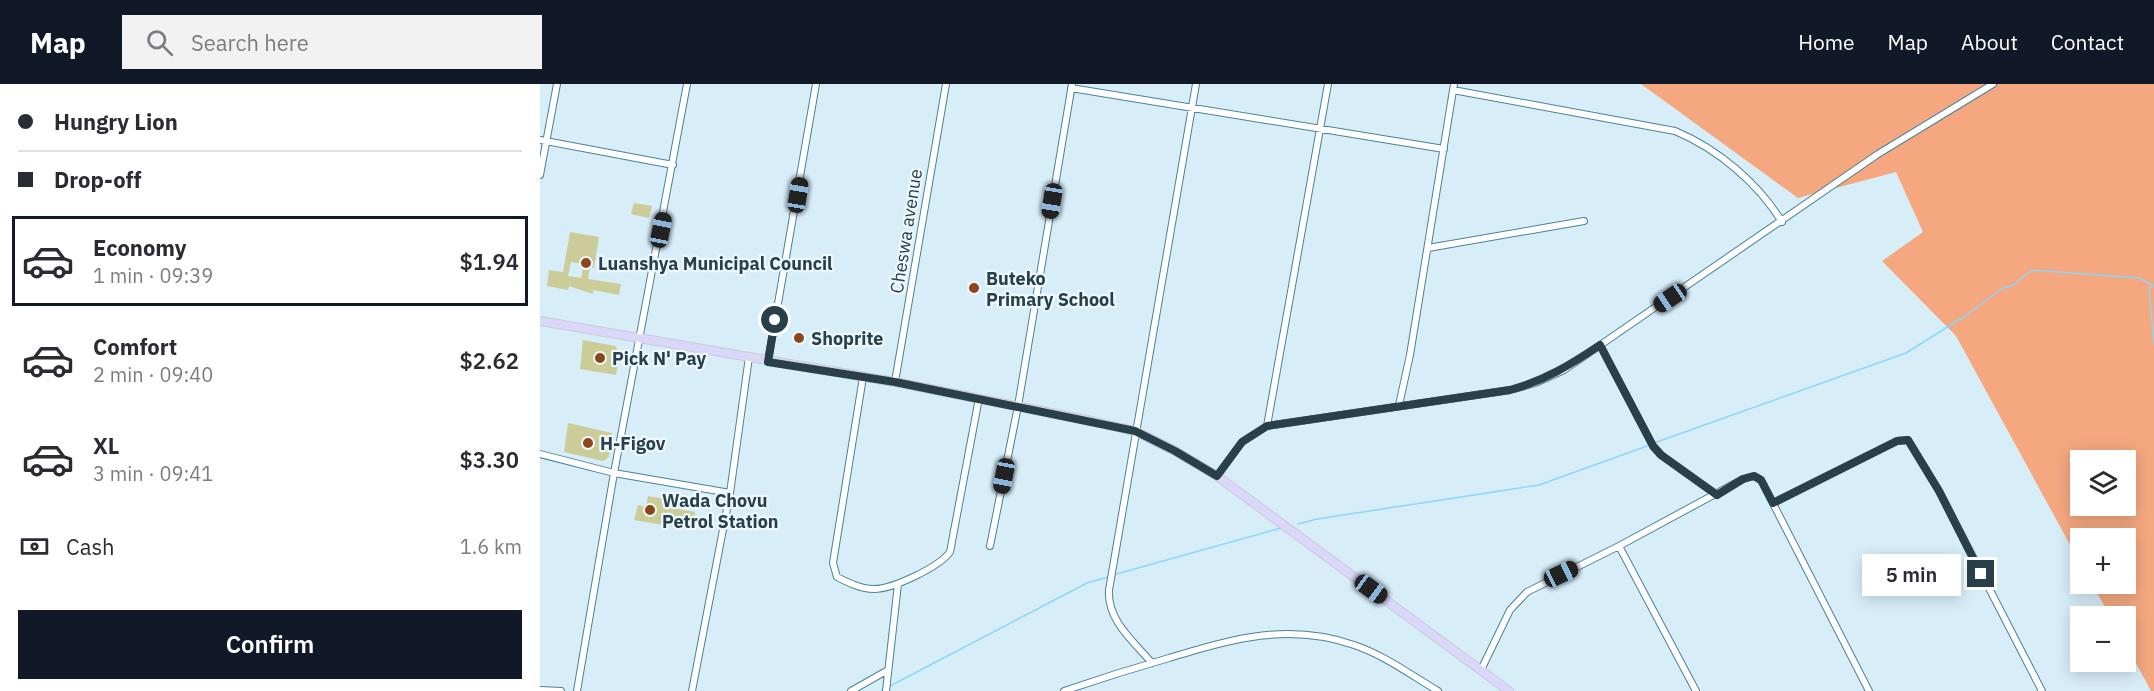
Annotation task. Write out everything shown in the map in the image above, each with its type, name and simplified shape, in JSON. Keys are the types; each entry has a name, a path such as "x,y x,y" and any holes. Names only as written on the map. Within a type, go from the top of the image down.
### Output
{"main road":[{"path":"540,321 895,382 1135,431 1217,476 1509,691"}],"street":[{"path":"540,175 543,141 557,84"},
{"path":"577,691 614,473 687,84"},
{"path":"768,362 816,84"},
{"name":"Cheswa avenue","path":"895,382 946,84"},
{"path":"1152,663 1119,625 1108,602 1135,431 1196,84"},
{"path":"1267,426 1328,84"},
{"path":"1217,476 1242,442 1267,426 1510,390 1535,383 1564,370 1878,154 1993,84"},
{"path":"990,546 1018,406 1071,86 1444,149"},
{"path":"1399,405 1428,248 1453,87 1675,131 1697,141 1749,180 1773,207 1782,222"},
{"path":"543,141 673,165"},
{"path":"1428,248 1584,221"},
{"path":"1600,345 1647,435 1661,455 1717,495"},
{"path":"692,691 730,493 749,357"},
{"path":"863,377 835,550 834,571 837,578 860,587 877,589 897,584 936,564 950,552 979,398"},
{"path":"1773,503 1897,441 1908,440 1939,491 2042,691"},
{"path":"540,454 614,473 730,493"},
{"path":"540,459 553,459"},
{"path":"1481,670 1510,610 1518,599 1541,583 1619,546 1743,479 1754,476 1761,480 1869,691"},
{"path":"1619,546 1696,691"},
{"path":"886,691 897,584"},
{"path":"1064,691 1245,636 1273,633 1311,635 1353,645 1373,653 1438,691"},
{"path":"851,691 888,670"},
{"path":"540,690 561,691"}],"shaded area":[{"path":"1641,84 2154,84 2154,691 2151,691 2136,663 2136,606 2104,606 2098,594 2136,594 2136,528 2070,528 2070,545 1956,336 1882,261 1923,232 1896,172 1798,198"}],"building":[{"path":"634,203 652,206 649,218 631,214"},
{"name":"Luanshya Municipal Council","path":"570,232 599,237 594,268 590,267 588,279 621,284 619,295 593,290 593,294 569,286 568,290 547,286 549,270 563,272","holes":["571,262 584,264 581,278 568,276"]},
{"name":"Pick N' Pay","path":"583,340 615,346 620,353 616,375 580,369"},
{"name":"H-Figov","path":"568,423 612,433 609,457 603,461 564,452"},
{"path":"648,496 665,499 663,506 695,512 692,530 634,520 638,505 646,507"}],"waterway":[{"path":"1654,443 1906,353 1965,316 2003,288 2012,286 2032,270 2139,278 2151,285"},
{"path":"2154,285 2149,289 2154,344"},
{"path":"1298,524 1317,519 1539,485 1650,445"},
{"path":"1113,575 1281,528"},
{"path":"890,686 1087,583 1108,577"}],"place":[{"name":"Luanshya Municipal Council","path":"586,263"},
{"name":"Buteko Primary School","path":"974,288"},
{"name":"Shoprite","path":"799,338"},
{"name":"Pick N' Pay","path":"600,358"},
{"name":"H-Figov","path":"588,443"},
{"name":"Wada Chovu Petrol Station","path":"650,510"}],"route":[{"path":"775,320 768,362 895,382 1135,431 1217,476 1225,462 1242,442 1267,426 1510,390 1535,383 1564,370 1600,345 1653,446 1661,455 1717,495 1743,479 1754,476 1761,480 1773,503 1897,441 1908,440 1939,491 1981,574"}]}
